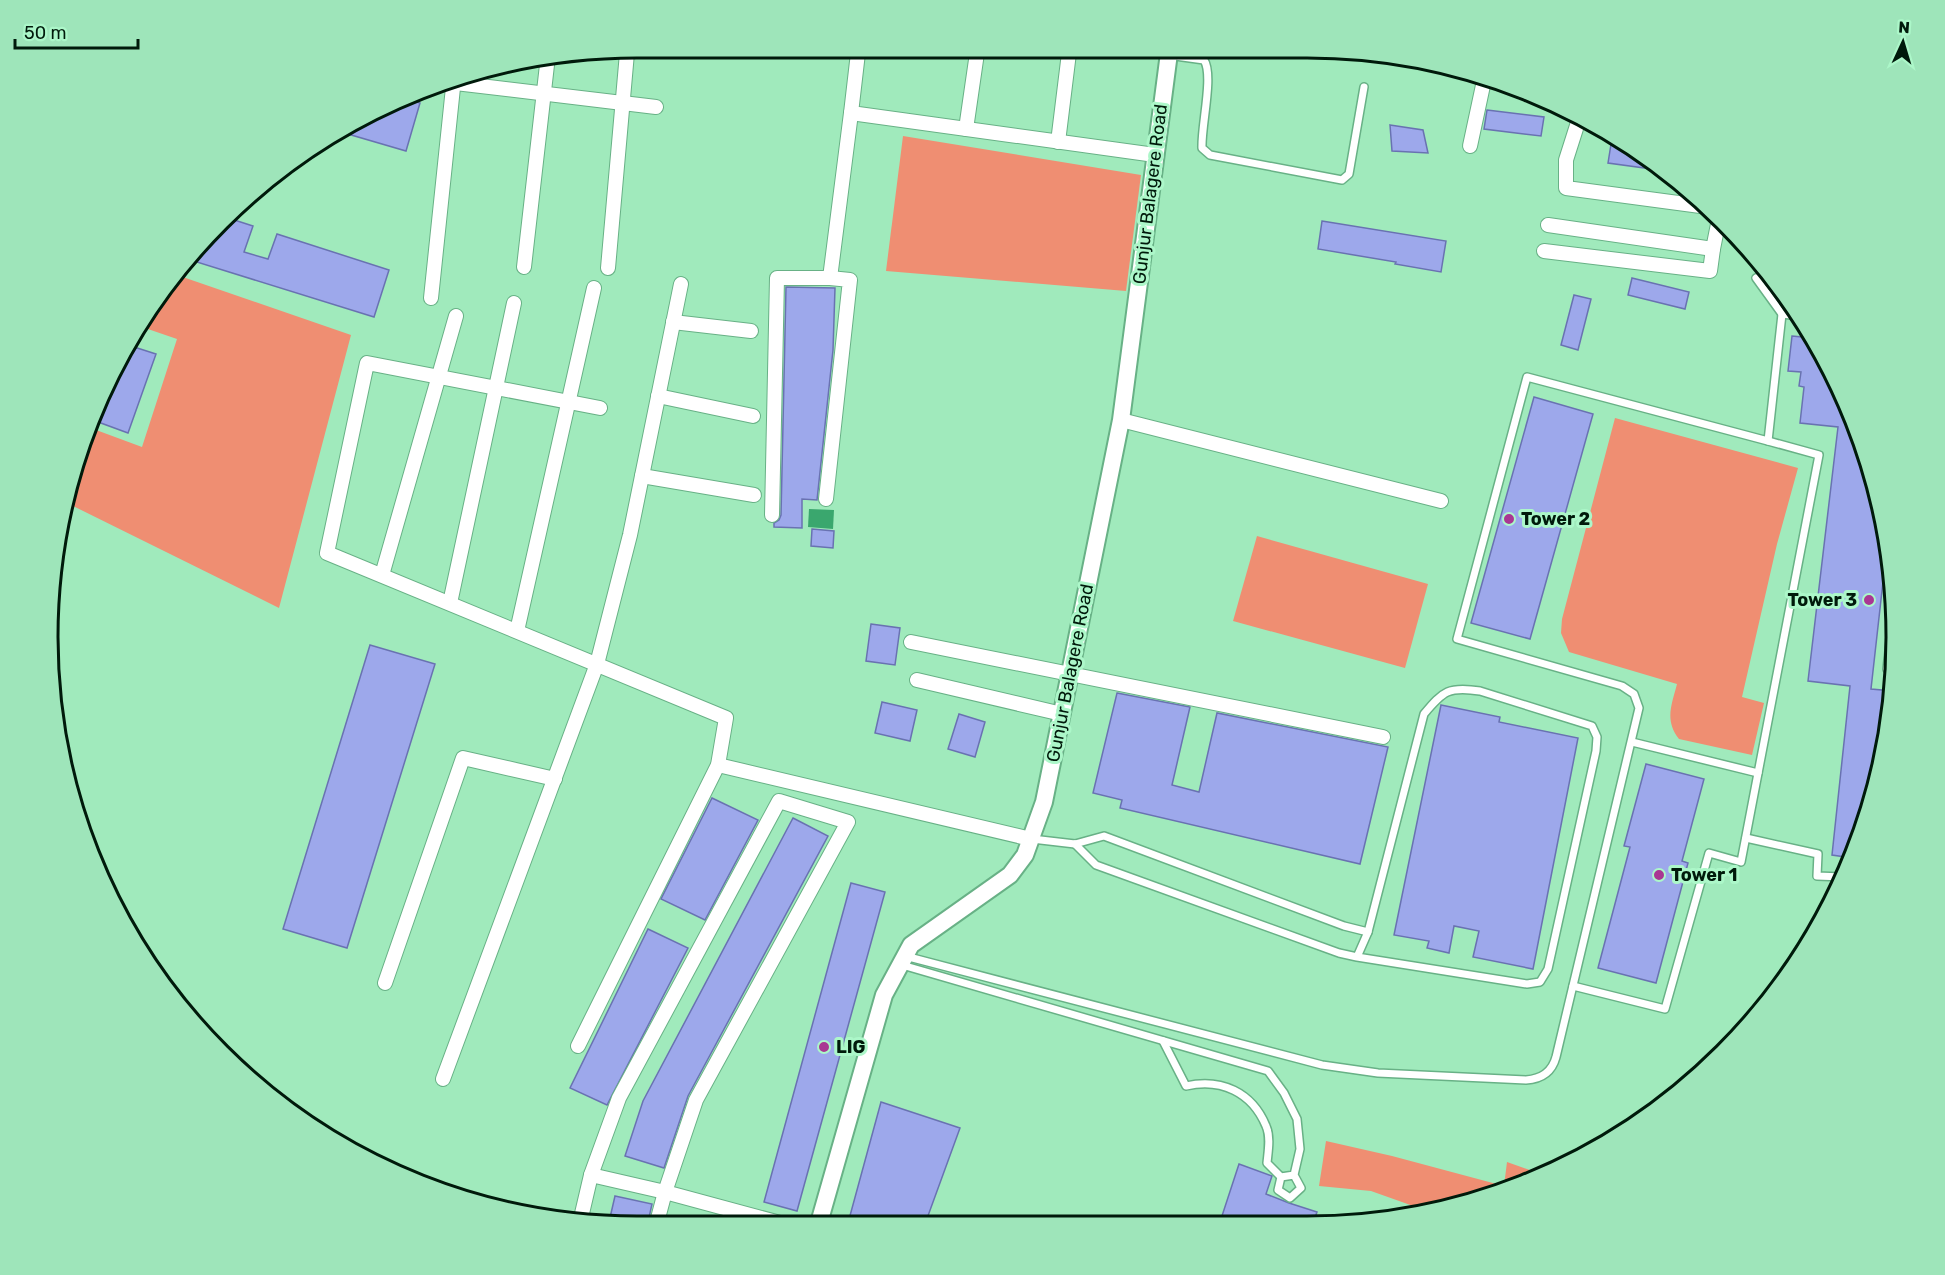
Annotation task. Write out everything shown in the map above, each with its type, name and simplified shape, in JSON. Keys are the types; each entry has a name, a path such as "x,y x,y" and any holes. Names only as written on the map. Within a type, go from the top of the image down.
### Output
{"street":[{"path":"830,278 857,58"},
{"path":"966,129 976,58"},
{"path":"1058,142 1068,58"},
{"name":"Gunjur Balagere Road","path":"821,1216 884,994 902,960 911,945 1010,875 1025,855 1044,802 1121,420 1167,58"},
{"path":"608,268 627,59"},
{"path":"524,267 547,66"},
{"path":"469,84 656,107"},
{"path":"1470,146 1483,86"},
{"path":"431,298 450,89"},
{"path":"851,112 1155,155"},
{"path":"1577,125 1566,160 1566,188 1692,205"},
{"path":"1548,225 1713,249"},
{"path":"1544,251 1710,271 1717,228"},
{"path":"772,514 777,278 850,280 826,499"},
{"path":"443,1079 597,664 630,535 681,284"},
{"path":"517,631 594,288"},
{"path":"450,603 514,303"},
{"path":"382,575 456,316"},
{"path":"674,322 751,331"},
{"path":"578,1046 718,765 726,718 327,552 367,363 600,408"},
{"path":"658,396 753,416"},
{"path":"1121,420 1441,501"},
{"path":"642,476 754,495"},
{"path":"911,642 1383,737"},
{"path":"917,680 1062,714"},
{"path":"385,983 463,758 555,779"},
{"path":"718,765 1030,839"},
{"path":"582,1214 591,1175 619,1098 779,801 848,822 696,1100 659,1216"},
{"path":"591,1175 754,1216"}],"lane":[{"path":"1192,58 1204,60 1207,64 1208,78 1202,148 1210,155 1342,180 1349,174 1364,87"},
{"path":"1756,278 1782,314 1768,441"},
{"path":"1782,314 1788,315"},
{"path":"902,960 1322,1065 1378,1073 1526,1080 1545,1075 1554,1064 1639,708 1638,700 1629,689 1457,639 1527,377 1819,455 1741,862 1709,853 1665,1009 1573,986"},
{"path":"1075,844 1096,865 1339,953 1357,957 1527,984 1540,982 1548,969 1596,751 1597,737 1592,726 1480,691 1462,688 1447,691 1437,698 1424,714 1368,932 1357,957"},
{"path":"1632,742 1758,773"},
{"path":"1030,839 1075,844 1104,836 1344,926 1368,932"},
{"path":"1746,837 1818,854 1817,876 1834,877"},
{"path":"902,960 1268,1071 1284,1093 1297,1119 1300,1149 1294,1175 1301,1188 1290,1198 1278,1190 1281,1177"},
{"path":"1163,1041 1186,1086 1203,1082 1217,1084 1237,1090 1253,1104 1267,1127 1269,1144 1267,1163 1281,1177"},
{"path":"1281,1177 1294,1175"}],"shaded area":[{"path":"903,136 1141,175 1126,291 886,271"},
{"path":"184,278 351,335 279,608 74,506 89,451 97,430 142,447 177,339 148,329"},
{"path":"1615,418 1798,468 1777,544 1742,697 1764,703 1752,755 1679,739 1670,719 1677,684 1569,652 1561,633 1562,619"},
{"path":"809,509 834,510 833,529 808,527"},
{"path":"1257,536 1428,584 1405,668 1233,621"},
{"path":"1326,1141 1498,1184 1457,1197 1414,1206 1371,1191 1319,1186"},
{"path":"1507,1162 1532,1171 1505,1182"}],"building":[{"path":"418,102 420,103 406,151 350,135"},
{"path":"1487,110 1544,117 1541,136 1484,129"},
{"path":"1390,125 1423,130 1428,153 1392,151"},
{"path":"1611,145 1646,168 1608,163"},
{"path":"236,221 253,226 244,252 268,259 277,234 389,270 374,317 197,262"},
{"path":"1322,221 1446,241 1441,272 1318,249"},
{"path":"1632,278 1689,292 1685,309 1628,295"},
{"path":"786,287 835,288 833,350 817,500 802,499 802,528 774,527 774,523 781,515"},
{"path":"1574,295 1591,299 1578,350 1561,345"},
{"name":"Tower 3","path":"1792,336 1802,337 1827,381 1856,451 1867,488 1882,562 1883,579 1871,689 1884,690 1882,713 1867,787 1843,857 1832,855 1850,686 1808,681 1838,427 1800,423 1804,387 1799,386 1801,372 1788,371"},
{"path":"136,348 156,354 128,433 100,423 118,381"},
{"name":"Tower 2","path":"1534,397 1593,414 1530,639 1471,623"},
{"path":"812,529 834,531 833,548 811,546"},
{"path":"871,624 900,628 895,665 866,661"},
{"path":"370,645 435,664 347,948 283,929"},
{"path":"1117,693 1190,707 1172,785 1199,792 1217,713 1388,747 1360,864 1120,808 1122,800 1093,793"},
{"path":"882,702 917,710 910,741 875,733"},
{"path":"1441,705 1500,717 1499,722 1578,738 1533,969 1473,957 1479,931 1454,926 1449,953 1427,948 1429,941 1394,935"},
{"path":"959,714 985,722 975,757 948,749"},
{"name":"Tower 1","path":"1646,764 1704,779 1682,861 1688,863 1656,983 1598,968 1630,847 1624,846"},
{"path":"712,798 758,820 705,920 661,899"},
{"path":"793,818 828,836 688,1096 664,1168 625,1156 643,1101"},
{"name":"LIG","path":"851,883 885,892 797,1211 764,1202"},
{"path":"648,929 688,948 607,1105 570,1088"},
{"path":"881,1102 960,1128 928,1216 850,1216"},
{"path":"1239,1164 1272,1176 1266,1194 1317,1212 1316,1216 1222,1216"},
{"path":"615,1196 652,1204 649,1216 611,1215"}],"place":[{"name":"Tower 2","path":"1509,519"},
{"name":"Tower 3","path":"1869,600"},
{"name":"Tower 1","path":"1659,875"},
{"name":"LIG","path":"824,1047"}]}
